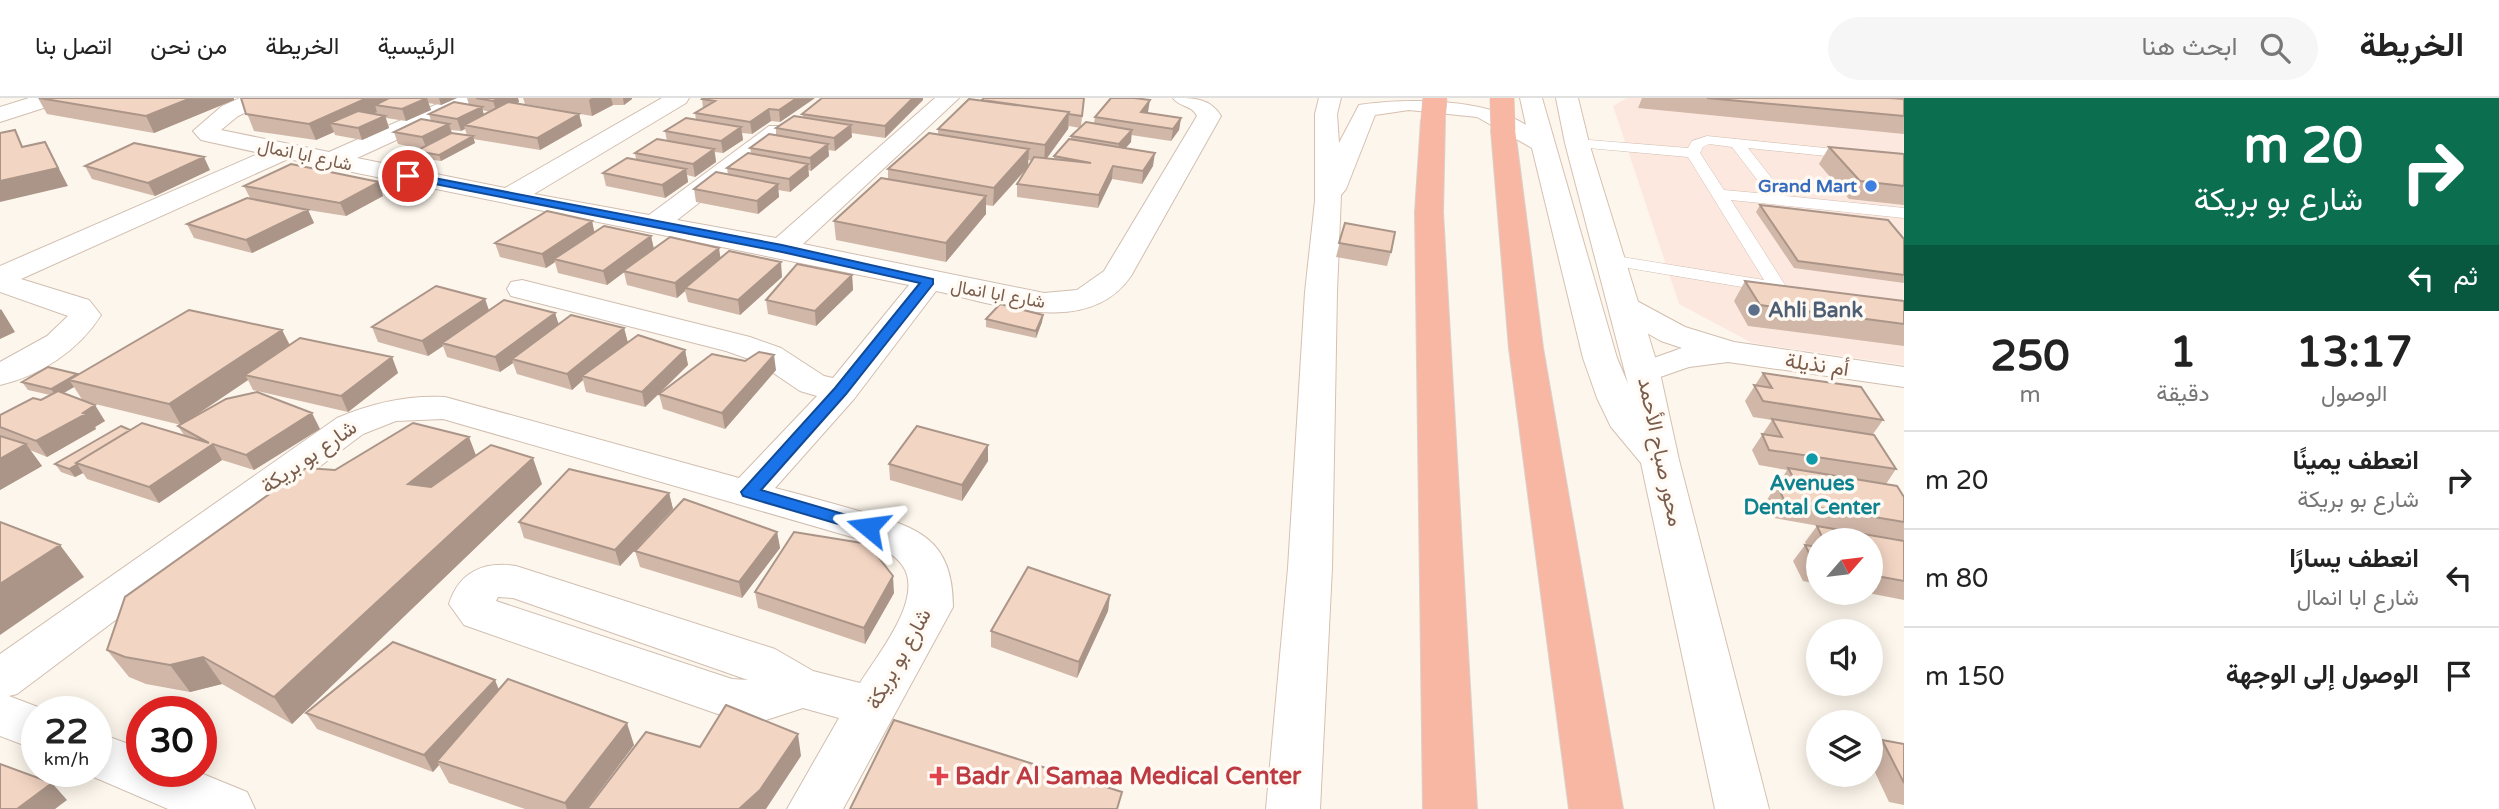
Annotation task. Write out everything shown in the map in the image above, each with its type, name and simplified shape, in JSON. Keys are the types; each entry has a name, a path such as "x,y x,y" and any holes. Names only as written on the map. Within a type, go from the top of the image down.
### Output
{"highway":[{"path":"1434,109 1429,212 1450,809"},
{"path":"1503,114 1526,348 1597,809"}],"street":[{"path":"0,116 51,98"},
{"name":"شارع ابا انمال","path":"258,98 230,111 205,131 209,135 509,197 782,248 928,282 1032,302 1060,304 1084,300 1107,288 1116,276 1209,117 1207,110 1184,98"},
{"path":"332,160 469,98"},
{"path":"509,197 678,98"},
{"path":"782,248 948,98"},
{"path":"1531,98 1600,358 1615,398 1630,427 1660,460"},
{"name":"محور صباح الأحمد","path":"1570,100 1577,143 1643,373 1660,460 1742,809"},
{"path":"1328,201 1365,111 1380,103 1404,101 1469,107 1494,115 1545,148"},
{"path":"1293,809 1310,568 1332,103"},
{"path":"654,224 777,131"},
{"path":"0,277 285,151"},
{"path":"0,282 79,307 85,315 80,326 41,355 0,375"},
{"path":"749,492 841,391 928,282"},
{"path":"522,289 738,344 769,355 812,384 841,391"},
{"name":"أم نذيلة","path":"1624,306 1673,334 1730,352 1904,377"},
{"name":"أم نذيلة","path":"1643,373 1682,358 1730,352"},
{"name":"شارع بو بريكة","path":"0,680 350,426 374,415 400,408 445,408 749,492 891,534 911,545 924,560 932,580 930,607 814,809"},
{"path":"621,639 758,662 799,687 873,707"},
{"path":"0,714 21,723"},
{"path":"112,761 228,809"}],"lane":[{"path":"1693,153 1697,144 1707,140 1904,160"},
{"path":"1577,143 1693,153"},
{"path":"1736,143 1781,200"},
{"path":"1610,260 1785,289 1717,194 1693,153"},
{"path":"1717,194 1904,213"}],"shaded area":[{"path":"1627,98 1768,98 1904,110 1904,365 1752,343 1679,304 1613,106"}],"building":[{"path":"39,98 191,98 146,116"},
{"path":"241,98 367,98 309,124 246,114"},
{"path":"389,98 427,98 402,109 375,105"},
{"path":"476,98 500,98 493,101"},
{"path":"703,98 797,98 779,110 769,109 750,122 695,113 715,101"},
{"path":"822,98 913,98 885,126 802,114"},
{"path":"1084,98 1082,116 982,100"},
{"path":"1111,98 1150,100 1141,112 1181,118 1173,129 1095,117"},
{"path":"1707,98 1904,99 1904,116"},
{"path":"969,99 1069,112 1045,145 938,129"},
{"path":"454,102 482,107 457,119 429,114"},
{"path":"508,102 579,114 537,138 464,125"},
{"path":"358,111 385,116 358,128 330,123"},
{"path":"794,116 851,125 834,138 776,128"},
{"path":"686,118 741,127 721,141 665,131"},
{"path":"421,119 449,124 422,137 394,132"},
{"path":"1086,122 1132,130 1119,144 1071,136"},
{"path":"15,130 22,147 45,142 58,168 0,181 0,133"},
{"path":"451,133 473,136 439,155 416,151"},
{"path":"929,133 1029,149 994,188 888,169"},
{"path":"769,134 828,144 810,158 750,148"},
{"path":"657,139 714,149 693,164 635,153"},
{"path":"1069,139 1155,153 1143,171 1113,166 1099,195 1017,184 1034,157 1091,163 1054,156"},
{"path":"134,143 204,157 148,183 85,166"},
{"path":"1829,147 1904,154 1904,186 1860,181"},
{"path":"748,153 808,164 789,179 727,168"},
{"path":"627,158 686,169 662,185 603,173"},
{"path":"291,164 379,182 340,203 244,186"},
{"path":"716,172 778,184 757,201 694,189"},
{"path":"881,178 986,196 946,243 834,221"},
{"path":"247,198 308,210 246,240 187,224"},
{"path":"1760,205 1888,220 1904,239 1904,275 1798,261"},
{"path":"547,211 592,221 542,254 495,243"},
{"path":"1345,223 1395,232 1391,252 1339,243"},
{"path":"604,226 651,236 603,271 554,259"},
{"path":"670,237 719,248 675,283 623,271"},
{"path":"729,251 781,262 738,300 685,288"},
{"path":"797,264 852,275 815,311 766,300"},
{"path":"1745,281 1904,301 1904,324 1760,305"},
{"path":"436,286 485,299 422,341 372,327"},
{"path":"504,300 555,313 495,357 442,343"},
{"path":"1000,304 1043,315 1036,331 986,319"},
{"path":"189,310 282,330 169,404 69,380"},
{"path":"571,315 624,328 567,374 512,359"},
{"path":"638,335 685,350 642,392 582,376"},
{"path":"300,338 392,357 341,396 245,375"},
{"path":"759,352 774,355 722,413 659,394 712,354 745,361"},
{"path":"48,367 77,374 51,389 22,382"},
{"path":"1763,373 1861,387 1883,420 1763,401 1754,385 1772,388"},
{"path":"58,391 95,405 83,413 86,414 36,441 0,427 0,415 33,398 41,400"},
{"path":"257,392 312,413 246,455 213,444 149,487 76,463 142,423 209,443 178,426 226,399"},
{"path":"1772,419 1874,435 1896,469 1769,450 1762,434 1782,437"},
{"path":"413,423 469,437 408,484 431,487 491,445 533,458 274,697 203,657 170,665 125,657 107,650 125,597 306,468 335,470"},
{"path":"121,426 130,430 76,463 78,464 69,469 55,464"},
{"path":"917,426 988,445 962,485 889,464"},
{"path":"0,436 26,444 0,459"},
{"path":"1788,468 1897,486 1904,497 1904,522 1785,502 1777,485 1799,488"},
{"path":"569,469 669,493 615,550 519,522"},
{"path":"684,499 777,532 739,582 635,551"},
{"path":"0,522 60,545 0,584"},
{"path":"794,532 868,544 893,576 864,628 755,592"},
{"path":"1883,537 1904,541 1904,581 1883,577"},
{"path":"1028,567 1110,595 1079,662 991,631"},
{"path":"393,642 495,680 424,755 306,713"},
{"path":"508,679 627,723 565,803 437,761"},
{"path":"726,705 798,734 760,790 739,809 587,809 646,732 700,747"},
{"path":"894,720 1122,792 1117,809 850,809"},
{"path":"1883,740 1904,744 1904,783 1883,742"},
{"path":"0,764 21,772 21,787 47,787 17,809 0,809"}],"place":[{"name":"Grand Mart","path":"1871,186"},
{"name":"Ahli Bank","path":"1754,310"},
{"name":"Avenues Dental Center","path":"1812,459"},
{"name":"Badr Al Samaa Medical Center","path":"939,776"}],"route":[{"path":"408,176 782,248 928,282 841,391 749,492 868,527"}]}
